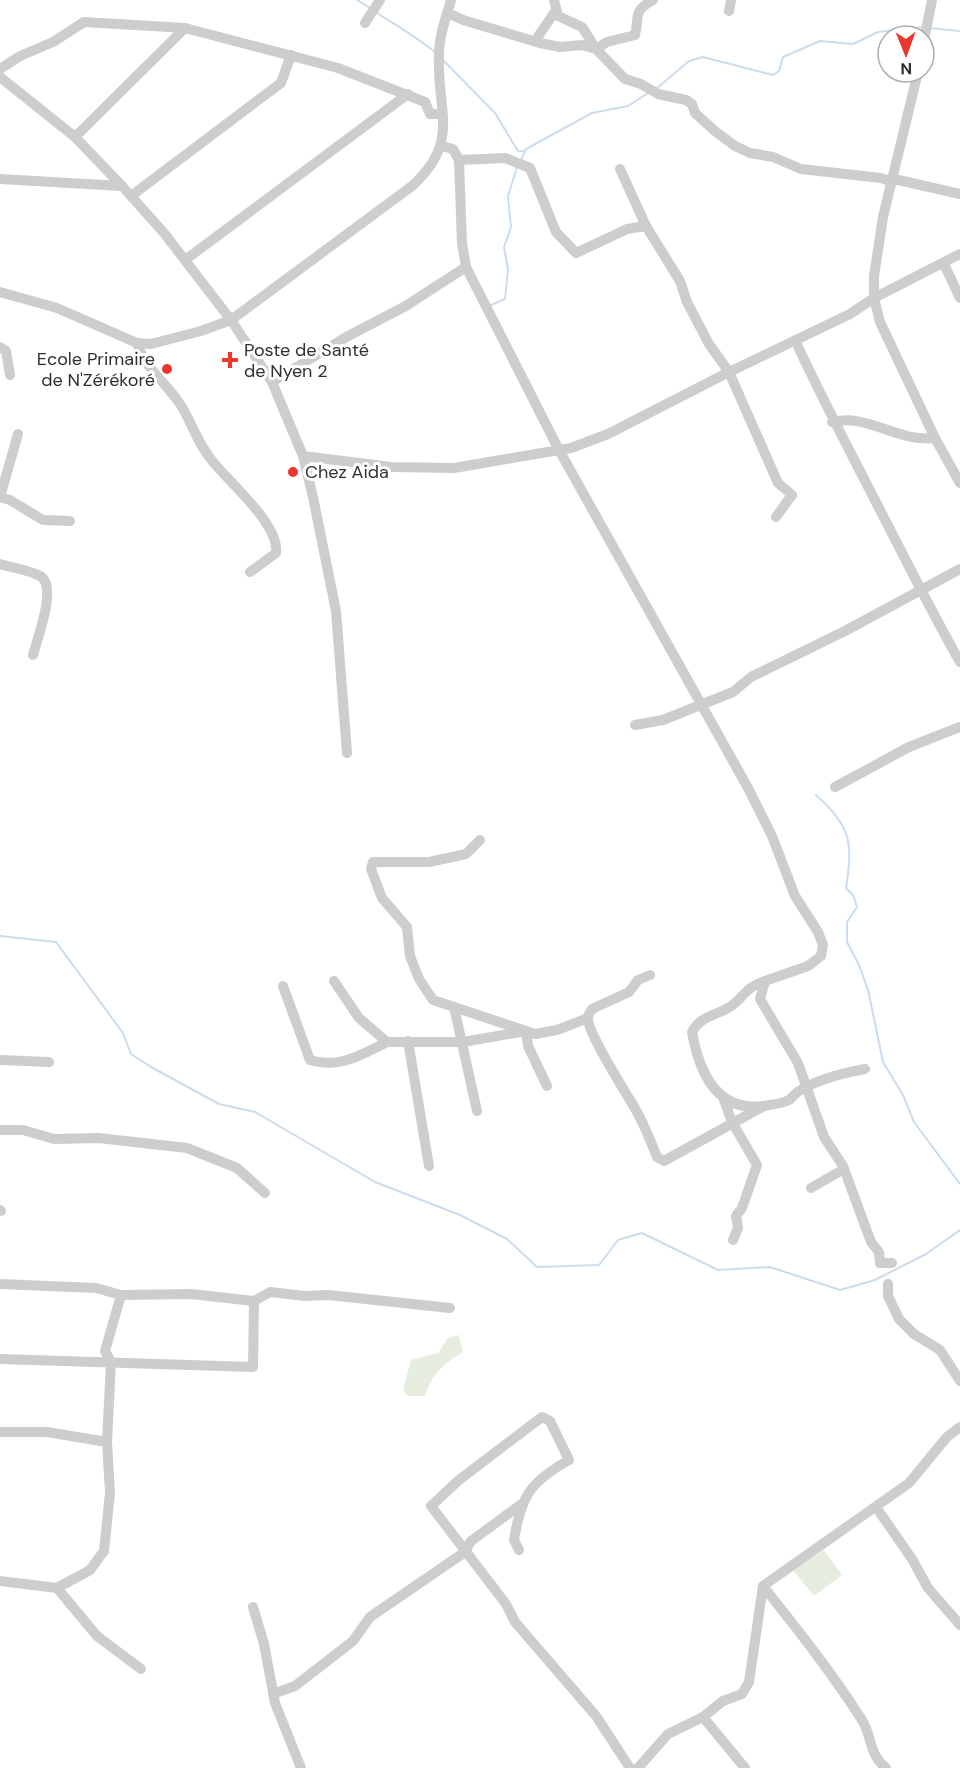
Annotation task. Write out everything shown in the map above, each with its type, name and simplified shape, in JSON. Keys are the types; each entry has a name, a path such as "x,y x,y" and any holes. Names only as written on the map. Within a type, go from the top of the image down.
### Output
{"street":[{"path":"365,23 380,0"},
{"path":"0,292 40,302 137,343 151,344 201,331 231,320 412,186 434,162 441,146 442,114 438,57 452,0"},
{"path":"448,13 463,20 535,42 560,47 582,45 596,49 607,42 635,35 637,13 640,8 653,0"},
{"path":"927,24 932,0"},
{"path":"535,42 555,5"},
{"path":"555,5 558,16 582,27 609,66 625,79 658,94 686,100 692,104 696,114 735,146 801,169 881,177 960,194"},
{"path":"0,69 20,56 53,42 84,22 185,28 338,68 425,102 430,114 442,114"},
{"path":"75,137 185,28"},
{"path":"131,196 281,83 291,55"},
{"path":"0,77 75,137 131,196 185,260 231,320 273,382 303,456 336,611 347,753"},
{"path":"915,84 876,257 874,298 880,322 934,438 960,483"},
{"path":"185,260 408,94"},
{"path":"441,146 453,149 459,160 462,243 466,267 559,450 703,706 767,826 795,896 823,945 821,956 808,966 746,989 735,1004 703,1018 692,1032 704,1071 724,1100 732,1122 757,1165 742,1208 736,1216 738,1228 733,1240"},
{"path":"459,160 505,158 530,168 556,232 576,253 627,229 646,226"},
{"path":"620,169 646,226 680,281 687,303 709,344 729,372 778,483 792,495 776,517"},
{"path":"0,179 122,186"},
{"path":"303,456 391,467 454,468 559,450 608,434 850,314 874,298 960,254"},
{"path":"944,264 960,298"},
{"path":"273,382 357,331 404,308 466,267"},
{"path":"795,340 832,422 881,512 920,591 960,662"},
{"path":"137,343 142,358 183,408 198,441 215,464 246,495 276,542 276,553 250,572"},
{"path":"0,347 6,351 10,375"},
{"path":"832,422 847,418 860,424 873,423 918,440 934,438"},
{"path":"18,434 0,497 10,500 43,520 70,521"},
{"path":"0,564 42,577 47,584 49,596 33,655"},
{"path":"635,725 663,720 684,710 703,706 733,692 751,677 960,569"},
{"path":"835,787 909,747 960,726"},
{"path":"480,840 466,854 429,861 373,862 371,869 382,898 407,927 410,956 419,979 433,1000 535,1034 557,1030 588,1018"},
{"path":"650,975 638,980 629,992 592,1009 588,1018 591,1029 621,1088 634,1106 657,1157 664,1161 689,1145 720,1132 732,1122 764,1106"},
{"path":"334,981 359,1018 387,1042"},
{"path":"765,981 760,999 798,1063 824,1137 844,1169 867,1233 879,1252 880,1263 892,1263"},
{"path":"283,986 310,1060 326,1064 345,1063 387,1042 463,1042 526,1031"},
{"path":"454,1007 477,1111"},
{"path":"526,1031 528,1046 547,1086"},
{"path":"408,1041 429,1166"},
{"path":"0,1060 50,1062"},
{"path":"724,1100 741,1108 764,1106 788,1100 807,1088 843,1073 865,1069"},
{"path":"0,1130 23,1130 54,1139 99,1138 187,1148 237,1168 265,1193"},
{"path":"811,1188 844,1169"},
{"path":"0,1284 96,1288 121,1296 190,1294 254,1301 270,1292 304,1296 328,1294 450,1308"},
{"path":"888,1284 888,1296 899,1319 914,1334 940,1350 960,1381"},
{"path":"0,1581 57,1588 90,1570 104,1551 111,1493 107,1443 111,1362 105,1351 121,1296"},
{"path":"0,1359 253,1367 254,1301"},
{"path":"519,1550 514,1540 525,1495 538,1481 569,1460 550,1421 542,1417 459,1480 431,1506 506,1604 515,1622 596,1716 630,1768"},
{"path":"638,1768 668,1734 703,1717 723,1701 742,1694 749,1682 763,1586 909,1483 947,1437 960,1427"},
{"path":"0,1432 46,1432 107,1443"},
{"path":"273,1694 296,1686 353,1641 370,1617 465,1552 471,1541 523,1503"},
{"path":"876,1507 912,1559 928,1588 960,1625"},
{"path":"763,1586 833,1675 866,1727 876,1760 886,1768"},
{"path":"57,1588 98,1636 141,1669"},
{"path":"253,1607 264,1644 273,1694 301,1768"},
{"path":"703,1717 745,1768"}],"green space":[{"path":"459,1335 463,1352 440,1370 425,1396 408,1396 403,1390 411,1360 438,1353 448,1338"},
{"path":"824,1550 842,1575 814,1596 793,1570"}],"waterway":[{"path":"357,0 370,8"},
{"path":"377,13 436,53"},
{"path":"936,29 960,31"},
{"path":"656,89 689,61 703,57 773,75 779,71 783,57 820,41 853,44 876,33"},
{"path":"442,59 495,113 518,151 525,151"},
{"path":"521,160 526,149 592,113 628,106 648,93"},
{"path":"491,305 505,299 508,269 504,247 511,227 508,196 517,167"},
{"path":"816,795 836,816 847,836 849,858 846,888 853,895 857,907 847,922 847,942 868,990 883,1062 903,1095 914,1122 960,1184"},
{"path":"0,936 56,942 123,1033 131,1054 151,1067 219,1104 255,1112 375,1182 460,1215 507,1239 537,1267 599,1265 618,1240 642,1233 718,1270 770,1267 840,1290 875,1280 926,1254 960,1230"}],"place":[{"name":"Poste de Santé de Nyen 2","path":"230,360"},
{"name":"Ecole Primaire de N'Zérékoré","path":"167,369"},
{"name":"Chez Aida","path":"293,472"}]}
